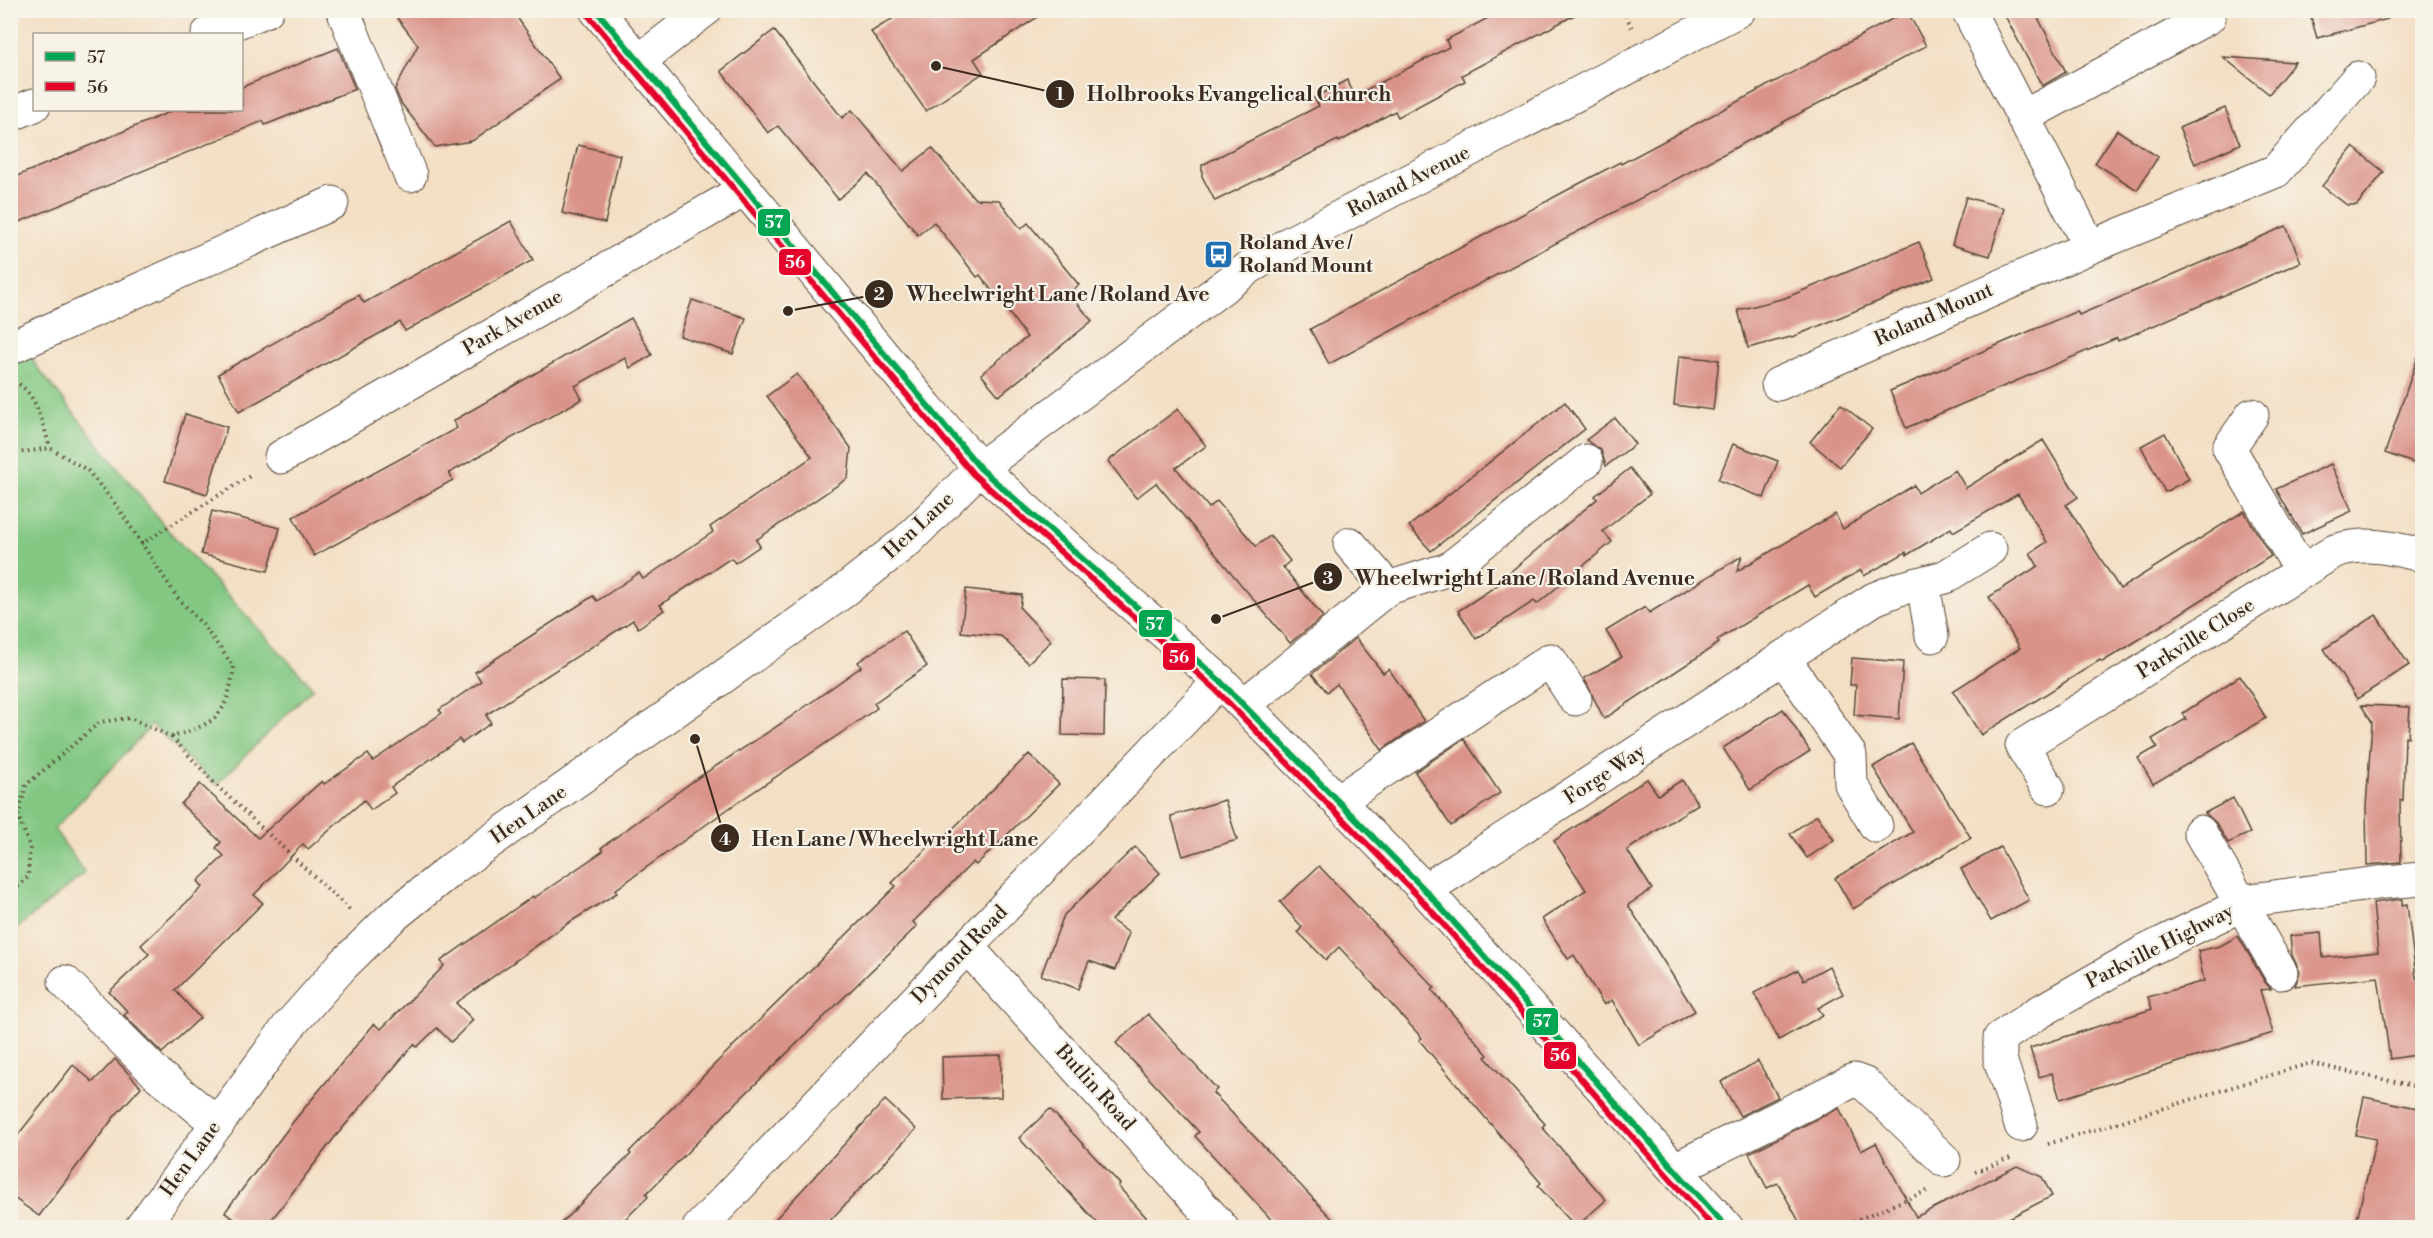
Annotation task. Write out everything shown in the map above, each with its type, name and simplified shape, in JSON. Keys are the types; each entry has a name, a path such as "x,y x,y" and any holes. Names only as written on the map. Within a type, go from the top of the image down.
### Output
{"street":[{"path":"210,33 267,10"},
{"path":"343,10 410,175"},
{"path":"596,10 928,409 980,468 1220,681 1244,705 1425,890 1727,1227"},
{"path":"639,61 705,10"},
{"name":"Roland Avenue","path":"980,468 1250,267 1290,243 1739,10"},
{"path":"1968,10 2090,247"},
{"path":"2023,117 2209,17"},
{"name":"Roland Mount","path":"1778,384 2090,247 2276,171 2358,78"},
{"path":"10,115 33,105"},
{"name":"Park Avenue","path":"281,457 746,189"},
{"path":"10,348 332,203"},
{"path":"2252,416 2229,448 2302,572"},
{"path":"1244,705 1388,588 1449,569 1586,461"},
{"name":"Hen Lane","path":"141,1227 288,1027 374,934 453,868 840,594 908,540 980,468"},
{"path":"1350,544 1388,588"},
{"name":"Parkville Close","path":"2048,788 2022,746 2335,551 2356,544 2383,546 2422,555"},
{"name":"Forge Way","path":"1425,890 1874,599 1899,589 1945,576 1990,549"},
{"path":"1923,584 1932,636"},
{"path":"1783,657 1850,755 1851,784 1876,826"},
{"path":"1338,801 1550,660 1575,699"},
{"name":"Dymond Road","path":"699,1227 968,948 1220,681"},
{"path":"2200,832 2281,974"},
{"name":"Parkville Highway","path":"2031,1140 2000,1059 2000,1038 2036,1014 2144,952 2251,900 2422,879"},
{"name":"Butlin Road","path":"968,948 1222,1227"},
{"path":"65,982 158,1075 218,1124"},
{"path":"1675,1168 1854,1080 1865,1084 1950,1174"}],"path":[{"path":"10,379 25,387 41,417 50,448"},
{"path":"10,454 50,448 87,470 117,506 177,597 202,624 234,668 229,698 210,724 172,737"},
{"path":"141,544 281,457"},
{"path":"10,894 28,877 30,847 18,816 26,785 100,722 130,718 172,737 216,785 374,934"},
{"path":"1837,1227 1950,1174 2031,1140 2310,1063 2422,1088"}],"green space":[{"path":"18,336 37,367 166,528 313,688 216,785 152,725 54,829 85,873 11,933 10,339"}],"building":[{"path":"391,10 512,10 560,79 472,141 435,147 401,103 395,89 418,45"},
{"path":"906,10 1048,10 974,59 983,73 926,111 871,32"},
{"path":"1503,10 1584,10 1462,75 1465,81 1398,117 1395,111 1339,142 1338,140 1215,201 1202,176 1202,165 1319,106 1314,98 1347,80 1355,96 1449,47 1446,40"},
{"path":"2002,10 2034,10 2066,72 2042,86"},
{"path":"2309,10 2387,10 2388,19 2317,38"},
{"path":"1907,11 1926,46 1329,364 1310,329"},
{"path":"774,30 842,118 852,110 903,171 932,148 975,199 999,200 1021,229 1028,223 1079,285 1069,293 1092,321 999,396 981,374 1027,337 980,275 977,277 934,222 918,235 868,174 838,199 778,126 768,133 721,71"},
{"path":"338,48 355,89 265,125 263,121 10,226 10,179 172,111 243,111 243,87"},
{"path":"2223,57 2295,62 2269,94"},
{"path":"2225,108 2240,144 2195,164 2179,128"},
{"path":"2117,130 2158,157 2137,190 2095,163"},
{"path":"578,145 620,155 605,223 562,213"},
{"path":"2353,147 2384,172 2357,205 2347,205 2322,186"},
{"path":"1966,197 2004,208 1990,256 1952,245"},
{"path":"511,221 533,260 405,331 400,322 239,412 218,374 359,295 364,303"},
{"path":"2286,226 2301,262 2118,341 2117,338 1906,428 1890,391 2077,311 2079,315"},
{"path":"1919,242 1934,278 1795,336 1748,348 1738,310 1785,298"},
{"path":"692,300 746,318 733,354 680,336"},
{"path":"631,318 652,355 630,368 625,358 575,386 582,399 449,473 453,480 314,556 293,517 457,428 453,421"},
{"path":"1679,356 1719,360 1713,410 1674,405"},
{"path":"2418,357 2422,358 2422,466 2385,453"},
{"path":"797,374 851,448 848,478 756,540 760,546 735,563 731,558 660,605 664,610 638,628 633,620 486,715 491,723 462,743 459,739 391,787 395,793 371,810 364,800 308,849 303,844 254,895 263,903 175,990 200,1018 162,1053 124,1015 128,1012 109,992 149,954 141,945 203,887 198,881 224,856 216,848 221,842 181,804 200,784 258,838 322,781 324,784 368,754 373,761 442,713 439,710 481,681 475,672 593,596 597,601 639,573 643,579 713,532 710,527 812,457 767,396"},
{"path":"1565,402 1585,429 1431,551 1409,526"},
{"path":"1841,404 1872,429 1840,467 1810,442"},
{"path":"1178,409 1206,446 1176,468 1209,508 1217,501 1256,546 1270,536 1290,561 1283,567 1323,617 1290,643 1156,483 1136,498 1108,461"},
{"path":"185,414 227,427 207,494 165,481"},
{"path":"1615,418 1635,444 1606,466 1601,450 1586,440"},
{"path":"2165,433 2189,479 2165,492 2141,446"},
{"path":"2043,440 2078,497 2066,505 2120,589 2244,511 2271,556 2127,647 2102,662 2100,660 1981,735 1953,691 2020,648 1989,597 2038,566 2030,553 2047,542 2018,494 1953,532 1951,528 1907,555 1906,552 1864,576 1861,570 1815,597 1808,585 1717,640 1719,643 1604,719 1584,678 1622,657 1606,631 1645,607 1649,613 1742,556 1737,571 1835,514 1843,529 1914,485 1918,493 1955,470 1966,488"},
{"path":"1733,444 1778,461 1764,498 1718,480"},
{"path":"2331,464 2352,511 2302,534 2276,489"},
{"path":"1630,468 1650,494 1603,531 1612,542 1537,604 1534,601 1476,639 1458,611 1513,575 1510,572 1597,499 1595,496"},
{"path":"212,511 280,528 268,571 201,554"},
{"path":"966,589 1022,595 1020,608 1051,641 1028,663 1001,636 961,632"},
{"path":"2376,615 2409,665 2357,699 2324,649"},
{"path":"904,631 927,666 874,703 877,708 728,809 615,890 617,893 570,922 456,1003 473,1020 451,1042 437,1028 417,1047 414,1044 335,1137 266,1227 245,1227 225,1212 293,1122 374,1024 381,1029 444,966 441,961 533,896 534,898 603,851 601,848 696,779 782,723 861,667 858,662"},
{"path":"1356,638 1383,673 1389,669 1424,721 1382,750 1337,684 1327,692 1312,674"},
{"path":"1852,658 1903,662 1899,719 1854,715 1856,685 1850,685"},
{"path":"2240,676 2266,718 2153,784 2138,758 2157,747 2152,739 2186,719 2183,713"},
{"path":"1063,679 1105,680 1104,736 1062,735"},
{"path":"2361,705 2410,707 2408,737 2405,736 2403,801 2400,800 2401,862 2367,865 2366,807 2372,722"},
{"path":"1783,709 1810,751 1750,790 1723,748"},
{"path":"1464,739 1500,793 1451,826 1415,772"},
{"path":"1911,743 1971,838 1853,909 1835,878 1913,832 1873,767"},
{"path":"1029,754 1059,784 976,865 973,862 913,922 917,926 737,1102 646,1194 648,1197 617,1227 557,1227 631,1154 629,1152 717,1062 896,886 892,883 932,843 935,846"},
{"path":"1647,779 1658,795 1682,780 1698,804 1627,850 1652,889 1628,905 1695,1011 1639,1045 1612,1000 1604,1005 1574,955 1568,959 1542,919 1586,890 1554,841"},
{"path":"2233,798 2250,833 2228,843 2216,823 2205,813"},
{"path":"1225,800 1237,840 1183,856 1171,816"},
{"path":"1817,815 1834,840 1807,858 1790,834"},
{"path":"1135,847 1160,873 1111,920 1129,933 1115,970 1089,961 1078,989 1041,975 1064,915"},
{"path":"2000,847 2029,900 1991,921 1961,869"},
{"path":"1319,866 1435,988 1432,990 1488,1055 1485,1057 1545,1124 1542,1127 1606,1200 1576,1227 1538,1186 1541,1183 1419,1040 1422,1038 1339,947 1326,960 1298,932 1302,927 1280,902"},
{"path":"2402,899 2402,905 2407,904 2416,978 2422,977 2422,1054 2390,1059 2378,977 2295,986 2300,972 2292,955 2290,936 2321,933 2323,958 2378,952 2373,903"},
{"path":"2238,936 2271,989 2260,990 2273,1033 2060,1099 2052,1073 2039,1077 2030,1048 2152,1009 2148,997 2204,981 2198,951 2220,946"},
{"path":"1829,966 1843,994 1818,1008 1823,1015 1779,1040 1754,993 1798,970 1804,980"},
{"path":"1148,1014 1217,1089 1213,1093 1340,1227 1278,1227 1195,1136 1199,1132 1116,1043"},
{"path":"1001,1055 1001,1097 943,1099 942,1057"},
{"path":"115,1059 141,1087 114,1117 39,1216 10,1195 10,1145 73,1065 93,1082"},
{"path":"1758,1061 1778,1097 1740,1116 1721,1082"},
{"path":"2364,1097 2422,1109 2422,1211 2418,1227 2355,1227 2376,1139 2356,1135"},
{"path":"885,1100 916,1129 824,1227 768,1227"},
{"path":"1839,1108 1861,1151 1876,1143 1916,1217 2017,1166 2042,1177 2052,1196 1992,1227 1802,1227 1778,1183 1767,1188 1749,1153"},
{"path":"1050,1109 1120,1184 1118,1186 1155,1227 1101,1227 1019,1138"}],"transit line":[{"name":"57","path":"596,10 980,468 1220,681 1425,890 1727,1228"},
{"name":"56","path":"589,16 973,474 1214,688 1418,896 1714,1228"}],"place":[{"name":"Holbrooks Evangelical Church","path":"936,66"},
{"name":"Roland Ave / Roland Mount","path":"1218,254"},
{"name":"Wheelwright Lane / Roland Ave","path":"788,311"},
{"name":"Wheelwright Lane / Roland Avenue","path":"1216,619"},
{"name":"Hen Lane / Wheelwright Lane","path":"695,739"}]}
